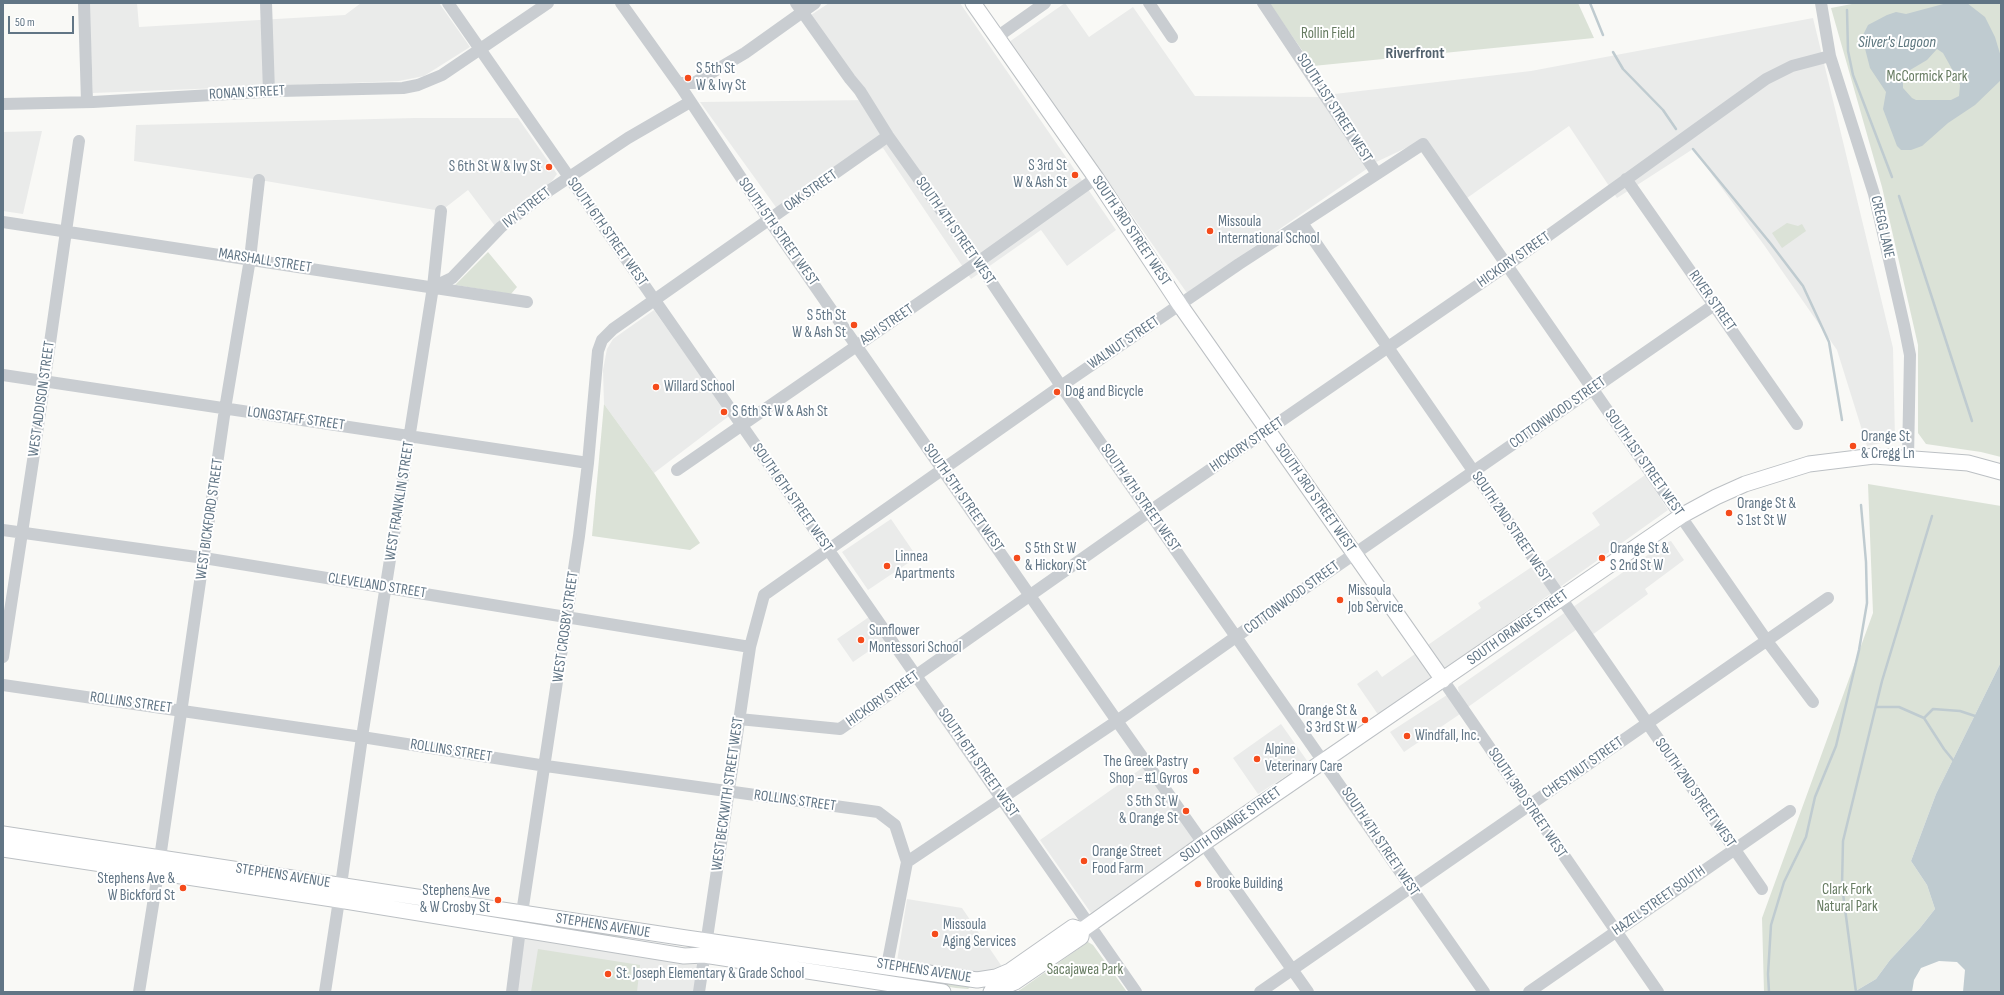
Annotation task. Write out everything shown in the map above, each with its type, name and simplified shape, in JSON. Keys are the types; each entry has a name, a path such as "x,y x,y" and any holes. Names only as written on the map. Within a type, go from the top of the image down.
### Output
{"main road":[{"name":"SOUTH 3RD STREET WEST","path":"973,3 1096,178 1180,305 1353,554 1443,680"},
{"name":"SOUTH ORANGE STREET","path":"1086,927 1204,843 1681,516 1745,484 1809,464 1874,456 1968,463 2001,472"},
{"name":"STEPHENS AVENUE","path":"3,834 977,980 996,977 1010,971 1073,927 1086,927"},
{"name":"STEPHENS AVENUE","path":"3,849 339,900 684,956 704,955 886,988 943,992"},
{"path":"339,900 341,885"},
{"path":"994,992 1015,982 1081,937 1086,927"}],"street":[{"path":"84,3 87,102"},
{"path":"266,3 269,92"},
{"name":"SOUTH 6TH STREET WEST","path":"448,3 1003,799 1086,927 1136,992"},
{"name":"RONAN STREET","path":"3,104 87,102 269,92 403,88 418,85 442,75 548,3"},
{"name":"SOUTH 5TH STREET WEST","path":"621,3 678,83 770,220 1117,721 1308,992"},
{"path":"678,83 694,83 745,52 799,7 815,3"},
{"path":"997,37 1045,3"},
{"path":"1149,3 1172,37"},
{"name":"SOUTH 1ST STREET WEST","path":"1263,3 1377,174"},
{"name":"CREGG LANE","path":"1820,3 1830,56 1874,194 1910,355 1908,458"},
{"name":"SOUTH 4TH STREET WEST","path":"799,7 850,79 860,90 888,136 978,262 1061,386 1150,511 1324,761 1410,888 1484,992"},
{"name":"HICKORY STREET","path":"739,719 840,729 1150,511 1506,266 1626,179 1781,71 1830,56"},
{"name":"IVY STREET","path":"434,288 452,278 514,216 569,176 628,138 690,102"},
{"name":"OAK STREET","path":"602,340 613,329 888,136"},
{"name":"WEST ADDISON STREET","path":"3,657 79,141"},
{"name":"SOUTH 1ST STREET WEST","path":"1423,144 1506,266 1768,641 1813,702"},
{"name":"WALNUT STREET","path":"828,549 944,470 1061,386 1180,305 1423,144"},
{"name":"ASH STREET","path":"677,470 978,262 1096,178"},
{"name":"RIVER STREET","path":"1626,179 1797,424"},
{"name":"WEST BICKFORD STREET","path":"160,858 225,409 250,259 259,180"},
{"name":"WEST FRANKLIN STREET","path":"341,885 362,737 434,288 441,211"},
{"name":"MARSHALL STREET","path":"3,222 527,302"},
{"name":"SOUTH 2ND STREET WEST","path":"1302,223 1387,349 1762,888"},
{"name":"COTTONWOOD STREET","path":"908,862 1117,721 1237,638 1353,554 1714,305"},
{"name":"WEST CROSBY STREET","path":"522,913 546,766 567,617 588,462 598,351 602,340"},
{"name":"LONGSTAFF STREET","path":"3,375 588,462"},
{"name":"CLEVELAND STREET","path":"3,530 204,558 750,647"},
{"name":"WEST BECKWITH STREET WEST","path":"699,992 750,647 764,595 828,549"},
{"name":"CHESTNUT STREET","path":"1260,992 1828,598"},
{"name":"SOUTH 3RD STREET WEST","path":"1443,680 1658,992"},
{"name":"ROLLINS STREET","path":"3,685 181,710 546,766 878,812 895,825 908,862"},
{"name":"HAZEL STREET SOUTH","path":"1529,992 1790,811"},
{"path":"887,966 908,862"},
{"path":"139,992 158,873"},
{"path":"325,992 339,900"},
{"path":"512,992 520,929"}],"shaded area":[{"path":"89,3 137,3 139,27 345,15 361,3 439,3 470,47 424,76 399,81 93,93"},
{"path":"829,3 960,3 1116,230 1067,266 1041,230 971,279 883,148 778,210 700,102 871,100 811,15"},
{"name":"Missoula International School","path":"1065,3 1089,37 1133,7 1195,96 1320,97 1368,168 1187,293 1009,42"},
{"path":"1813,18 1893,348 1895,440 1867,446 1837,350 1764,245 1693,149 1617,198 1569,126 1467,198 1421,141 1374,163 1326,95 1531,71"},
{"path":"415,118 518,118 557,174 552,181 495,226 468,190 441,211 254,179 134,161 136,125"},
{"path":"42,131 23,214 3,211 3,132"},
{"name":"Willard School","path":"654,310 729,416 654,473 604,404 603,370 607,349 613,339"},
{"path":"1645,475 1668,510 1379,716 1357,684 1377,670 1382,677 1481,608 1478,603 1542,560 1544,563 1600,525 1592,513"},
{"path":"891,519 917,557 868,590 842,552"},
{"path":"1671,541 1684,560 1645,589 1648,594 1588,638 1580,627 1468,707 1459,694 1458,687 1665,543"},
{"name":"Sunflower Montessori School","path":"869,617 885,640 853,662 837,639"},
{"path":"1447,695 1460,714 1404,752 1390,732"},
{"path":"1281,724 1308,762 1258,794 1233,758"},
{"path":"1145,766 1196,839 1091,913 1040,840"},
{"path":"907,899 962,908 1005,971 982,979 896,967"},
{"name":"St. Joseph Elementary & Grade School","path":"520,929 704,955 698,992 512,992"}],"green space":[{"name":"Rollin Field","path":"1269,3 1578,3 1594,38 1313,66"},
{"name":"McCormick Park","path":"1857,3 2001,3 2001,457 1981,452 1926,444 1918,433 1918,345 1882,187 1831,8"},
{"path":"1787,223 1798,226 1802,224 1806,231 1782,248 1772,233"},
{"path":"488,252 517,287 511,294 455,285"},
{"path":"604,404 654,473 700,543 690,550 592,536"},
{"name":"Clark Fork Natural Park","path":"1868,484 2001,506 2001,662 1936,794 1911,861 1927,885 1935,909 1920,928 1890,960 1876,979 1854,992 1764,992 1762,918 1873,613"},
{"path":"390,901 626,935 625,939 615,940"},
{"name":"Sacajawea Park","path":"1088,942 1093,945 1127,992 1017,992"},
{"path":"538,949 640,965 637,992 531,992"},
{"path":"788,956 973,985 968,989 956,988 788,962"}],"water":[{"name":"Silver's Lagoon","path":"1947,3 1967,3 1985,17 1995,37 2001,57 2001,80 1975,105 1948,123 1922,146 1911,150 1901,150 1897,146 1883,109 1886,92 1870,68 1862,37 1868,25 1887,15 1896,12 1906,14","holes":["1937,49 1943,53 1960,85 1959,96 1951,100 1916,100 1912,98 1903,88 1903,77 1905,73 1927,60"]},
{"path":"2001,662 2001,992 1963,992 1965,970 1957,962 1939,961 1921,968 1914,980 1912,992 1854,992 1876,979 1890,960 1920,928 1935,909 1927,885 1911,861 1936,794"}],"waterway":[{"path":"1590,3 1603,35"},
{"path":"1847,10 1848,51 1853,75 1892,177"},
{"path":"1613,52 1623,69 1663,110 1676,129"},
{"path":"1693,149 1771,244 1803,286 1829,342 1842,420"},
{"path":"1899,196 1972,421"},
{"path":"1769,992 1768,974 1771,925 1784,882 1806,837 1815,797 1836,746 1859,650 1867,603 1866,562 1861,505"},
{"path":"1856,992 1842,886 1843,841 1882,681 1932,516"},
{"path":"1876,707 1899,707 1924,718 1953,760"},
{"path":"1924,718 1933,709 1960,711 1975,716"}],"place":[{"name":"S 5th St W & Ivy St","path":"688,78"},
{"name":"S 6th St W & Ivy St","path":"549,167"},
{"name":"S 3rd St W & Ash St","path":"1075,175"},
{"name":"Missoula International School","path":"1210,231"},
{"name":"S 5th St W & Ash St","path":"854,325"},
{"name":"Willard School","path":"656,387"},
{"name":"Dog and Bicycle","path":"1057,392"},
{"name":"S 6th St W & Ash St","path":"724,412"},
{"name":"Orange St & Cregg Ln","path":"1853,446"},
{"name":"Orange St & S 1st St W","path":"1729,513"},
{"name":"S 5th St W & Hickory St","path":"1017,558"},
{"name":"Orange St & S 2nd St W","path":"1602,558"},
{"name":"Linnea Apartments","path":"887,566"},
{"name":"Missoula Job Service","path":"1340,600"},
{"name":"Sunflower Montessori School","path":"861,640"},
{"name":"Orange St & S 3rd St W","path":"1365,720"},
{"name":"Windfall, Inc.","path":"1407,736"},
{"name":"Alpine Veterinary Care","path":"1257,759"},
{"name":"The Greek Pastry Shop - #1 Gyros","path":"1196,771"},
{"name":"S 5th St W & Orange St","path":"1186,811"},
{"name":"Orange Street Food Farm","path":"1084,861"},
{"name":"Brooke Building","path":"1198,884"},
{"name":"Stephens Ave & W Bickford St","path":"183,888"},
{"name":"Stephens Ave & W Crosby St","path":"498,900"},
{"name":"Missoula Aging Services","path":"935,934"},
{"name":"St. Joseph Elementary & Grade School","path":"608,974"}],"district":[{"name":"Riverfront","path":"1415,54"}]}
